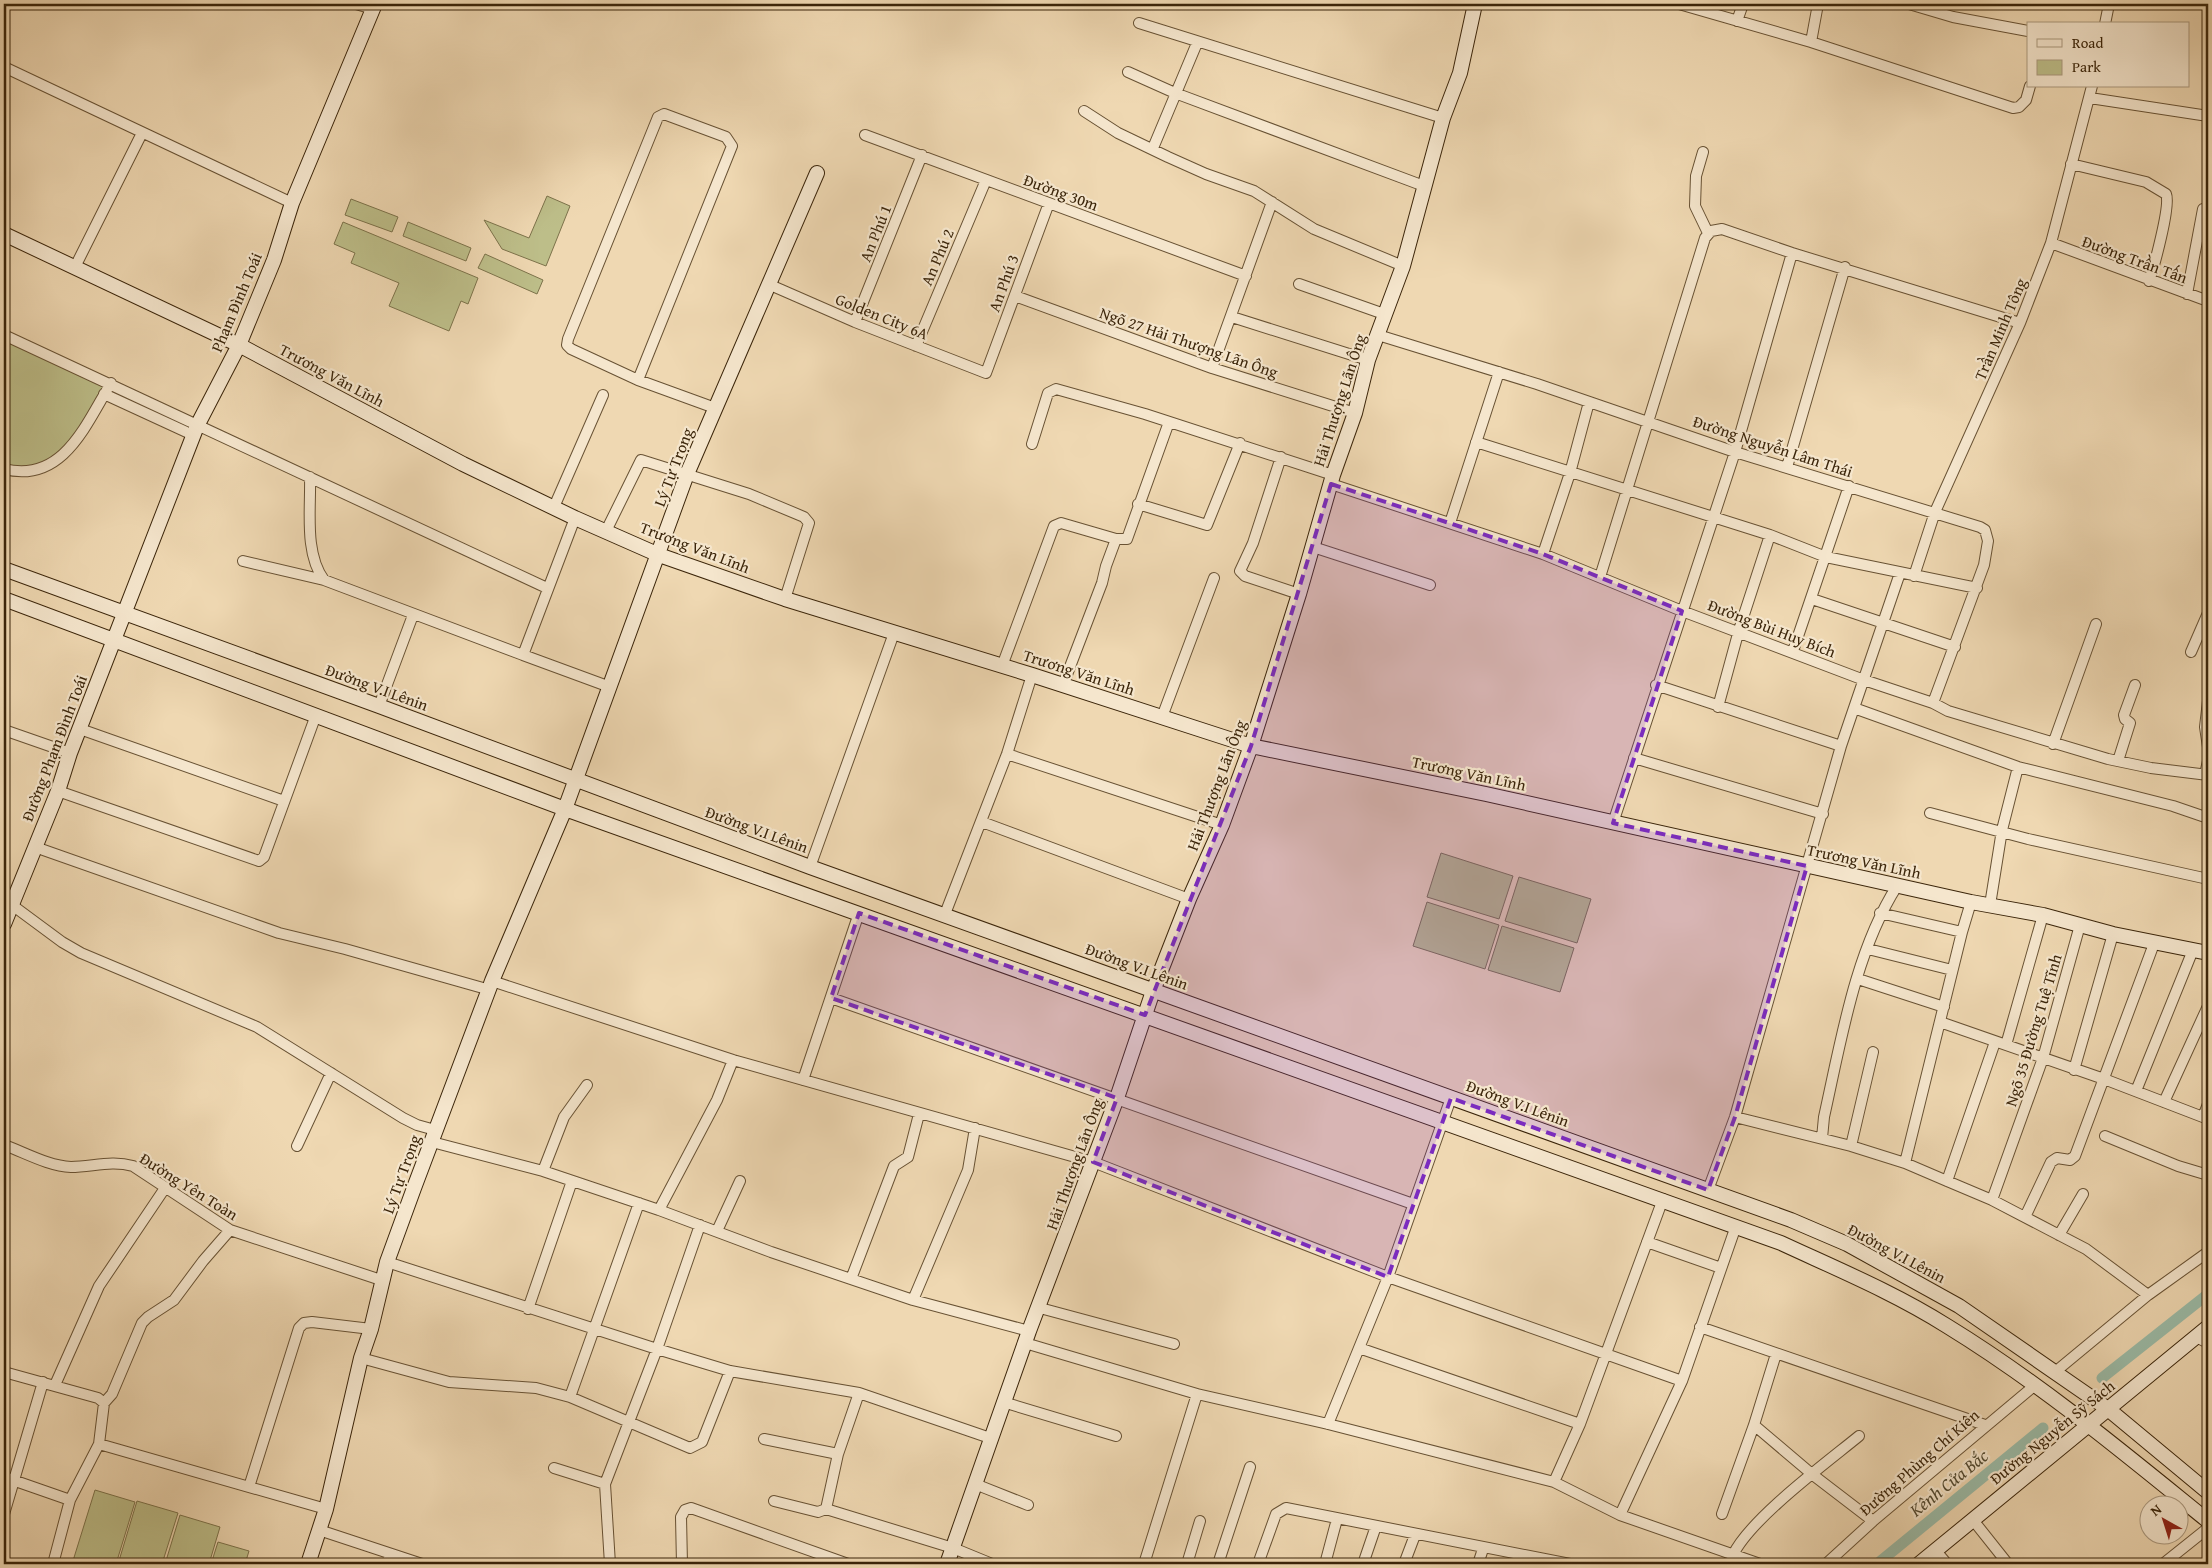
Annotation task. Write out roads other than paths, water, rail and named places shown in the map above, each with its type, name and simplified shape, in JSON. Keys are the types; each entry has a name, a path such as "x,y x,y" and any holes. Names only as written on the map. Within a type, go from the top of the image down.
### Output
{"street":[{"path":"356,4 374,6"},
{"name":"Hải Thượng Lãn Ông","path":"947,1564 1003,1402 1040,1308 1117,1098 1153,991 1189,899 1222,825 1251,746 1299,594 1332,479 1355,413 1368,360 1403,266 1443,118 1460,73 1475,4"},
{"path":"1679,4 1810,42 2013,108 2019,108 2026,100 2029,88"},
{"path":"1737,21 1743,4"},
{"path":"1810,42 1818,4"},
{"path":"1909,4 1953,17 2027,32"},
{"path":"2105,22 2109,4"},
{"name":"Phạm Đình Toái","path":"125,612 195,430 239,345 274,260 292,203 374,6"},
{"path":"1139,23 1443,118"},
{"path":"1153,148 1198,43"},
{"path":"4,67 292,203"},
{"path":"1128,72 1175,93 1424,186"},
{"name":"Trần Minh Tông","path":"1914,576 1935,512 2020,323 2051,243 2092,88"},
{"path":"2090,98 2208,116"},
{"path":"1084,111 1118,133 1206,174 1254,191 1314,229 1403,266"},
{"path":"638,380 732,146 726,137 664,114 658,117 567,342 571,349 638,380 715,408"},
{"path":"75,267 142,133"},
{"name":"Đường 30m","path":"865,135 1246,276"},
{"path":"1600,577 1708,232 1695,206 1696,176 1703,152"},
{"name":"An Phú 1","path":"855,322 922,155"},
{"path":"2071,164 2146,182 2166,194 2168,200 2161,236 2149,281"},
{"name":"Lý Tự Trọng","path":"308,1564 326,1509 361,1358 384,1281 387,1262 433,1136 491,985 565,809 687,474 817,173"},
{"name":"An Phú 2","path":"916,346 986,180"},
{"path":"1212,368 1272,202"},
{"name":"An Phú 3","path":"986,373 1049,204"},
{"path":"2187,294 2202,209"},
{"path":"1708,232 1714,229 1722,229 1792,253 1844,267 2020,323"},
{"name":"Trương Văn Lĩnh","path":"4,234 239,345 463,464 575,518 659,555 785,599 1032,674 1251,746 2043,916 2113,934 2208,953"},
{"name":"Đường Trần Tấn","path":"2051,243 2208,302"},
{"path":"1613,823 1656,685 1735,452 1792,253"},
{"path":"1787,467 1844,267"},
{"name":"Golden City 6A","path":"768,284 855,322 986,373"},
{"path":"1298,284 1384,314"},
{"name":"Ngõ 27 Hải Thượng Lãn Ông","path":"1015,296 1212,368 1355,413"},
{"path":"1232,317 1368,360"},
{"path":"4,335 110,383 195,430"},
{"name":"Đường Nguyễn Lâm Thái","path":"1378,335 1649,420 1735,452 1973,523 1985,530 1988,540 1977,588 1933,703"},
{"path":"1450,523 1499,372"},
{"path":"4,469 23,472 39,469 62,456 74,445 110,383"},
{"name":"Đường Bùi Huy Bích","path":"1032,444 1048,393 1054,389 1281,457 1332,479 1450,523 1543,554 1864,680 1933,703 1948,711 2053,744 2118,761 2151,768 2207,774"},
{"path":"104,394 310,477 547,588"},
{"path":"554,507 602,395"},
{"path":"1543,554 1570,472 1589,402"},
{"path":"1002,666 1055,525 1061,523 1124,541 1130,536 1138,504 1169,422"},
{"path":"1476,442 1770,534 1826,557 1977,588"},
{"path":"1138,504 1207,525 1240,444"},
{"path":"1281,457 1263,504 1252,543 1240,571 1244,576 1299,594"},
{"path":"606,531 642,460 772,503 808,520 810,526 802,542 785,599"},
{"path":"310,477 312,550 316,567 324,580"},
{"path":"1793,651 1849,486"},
{"path":"523,655 547,588 560,562 575,518"},
{"path":"1718,707 1739,630 1770,534"},
{"path":"1063,685 1102,583 1116,539"},
{"path":"1313,547 1430,585"},
{"path":"243,562 324,580 413,616 610,687"},
{"name":"Đường V.I Lênin","path":"4,569 125,612 810,867 1791,1220 1848,1244 1959,1306 2108,1409 2208,1492"},
{"path":"1708,1190 1735,1117 1841,746 1900,573"},
{"path":"1162,717 1214,578"},
{"path":"4,599 565,809 1663,1199 1781,1243 1831,1266 1947,1325 2089,1425 2208,1521"},
{"path":"1812,599 1883,625 1954,647"},
{"name":"Đường Phạm Đình Toái","path":"4,924 58,791 70,753 125,612"},
{"path":"2191,652 2208,613"},
{"path":"379,706 413,616"},
{"path":"2053,744 2096,624"},
{"path":"810,867 894,633"},
{"path":"945,914 1007,754 1032,674"},
{"path":"1656,685 1841,746"},
{"path":"2118,761 2130,723 2125,719 2124,715 2135,685"},
{"path":"2208,701 2205,728 2208,747"},
{"path":"1854,708 2018,767 2173,806 2208,818"},
{"path":"58,791 256,861 264,857 316,715"},
{"path":"80,729 284,802"},
{"path":"4,730 70,753"},
{"path":"1007,754 1222,825"},
{"path":"1634,758 1823,814"},
{"path":"2207,774 2208,760"},
{"path":"1990,905 2002,830 2018,767"},
{"path":"1930,813 2002,830 2028,839 2208,879"},
{"path":"982,822 1189,899"},
{"path":"35,847 279,933 491,985 733,1060 918,1114 975,1128 1093,1162 1388,1277 1606,1356 1682,1381"},
{"path":"1822,1138 1824,1117 1858,979 1880,913 1897,886"},
{"path":"1905,1164 1952,970 1971,902"},
{"path":"12,904 74,950 257,1027 433,1136 639,1203 717,1230 771,1252 1197,1394 1328,1424 1554,1482 1620,1515 1760,1564"},
{"path":"1880,913 1962,932"},
{"path":"803,1080 859,914"},
{"path":"1947,1180 2000,1044 2043,916"},
{"name":"Ngõ 35 Đường Tuệ Tĩnh","path":"1992,1200 2043,1058 2080,925"},
{"path":"2074,1070 2113,934"},
{"path":"2025,1217 2051,1162 2057,1158 2070,1160 2075,1156 2155,941"},
{"path":"1868,949 1952,970"},
{"path":"2136,1091 2193,950"},
{"path":"1858,979 1944,1007"},
{"path":"830,998 1413,1204"},
{"path":"2164,1102 2208,1006"},
{"path":"1940,1022 2104,1079 2206,1118 2208,1104"},
{"path":"1851,1146 1874,1052"},
{"path":"659,1210 717,1100 733,1060"},
{"path":"297,1146 331,1073"},
{"path":"543,1171 564,1117 586,1085"},
{"path":"1328,1424 1388,1277 1451,1098"},
{"path":"851,1278 894,1166 908,1157 918,1114"},
{"path":"1735,1117 1851,1146 1947,1180 1992,1200 2099,1257 2148,1295"},
{"path":"913,1300 968,1170 975,1128"},
{"path":"2105,1136 2178,1166 2208,1175"},
{"name":"Đường Yên Toàn","path":"4,1145 59,1165 123,1164 141,1171 230,1230 384,1281"},
{"path":"1588,1173 1597,1150"},
{"path":"528,1309 572,1181"},
{"path":"717,1230 740,1181"},
{"path":"55,1384 99,1286 165,1188"},
{"path":"2059,1235 2083,1194"},
{"path":"1554,1482 1580,1424 1663,1199"},
{"path":"570,1398 639,1203"},
{"path":"610,1564 605,1484 657,1350 700,1225"},
{"path":"1620,1515 1682,1381 1736,1226"},
{"path":"53,1564 70,1500 99,1444 104,1403 112,1394 145,1320 174,1300 203,1261 230,1230"},
{"path":"1647,1242 1720,1268"},
{"path":"2055,1372 2148,1295 2208,1252"},
{"path":"387,1262 657,1350 730,1370 859,1393 990,1438"},
{"path":"1040,1308 1174,1344"},
{"path":"249,1487 299,1328 304,1323 312,1322 371,1329"},
{"path":"1700,1327 1985,1425"},
{"name":"Đường Nguyễn Sỹ Sách","path":"1919,1564 2108,1409 2202,1340 2208,1327"},
{"path":"1359,1348 1580,1424"},
{"path":"1722,1514 1754,1425 1776,1354"},
{"path":"361,1358 449,1382 527,1386 570,1398 686,1447 697,1446 704,1439 730,1370"},
{"path":"4,1372 55,1384 98,1398 104,1403"},
{"path":"4,1514 9,1479 43,1382"},
{"name":"Đường Phùng Chí Kiên","path":"1826,1564 1985,1425 2034,1386"},
{"path":"826,1509 838,1454 859,1393"},
{"path":"1144,1564 1197,1394"},
{"path":"1003,1402 1116,1436"},
{"path":"1754,1425 1813,1475 1874,1521"},
{"path":"1733,1555 1736,1548 1758,1524 1859,1436"},
{"path":"764,1439 838,1454"},
{"path":"99,1444 326,1509"},
{"path":"1218,1564 1250,1467"},
{"path":"554,1468 605,1484"},
{"path":"9,1479 70,1500"},
{"path":"975,1484 1028,1505"},
{"path":"774,1500 818,1512 826,1509 953,1548 992,1564"},
{"path":"682,1564 681,1517 685,1510 691,1508 848,1564"},
{"path":"1258,1564 1276,1514 1281,1509 1376,1526 1563,1564"},
{"path":"1325,1564 1337,1519"},
{"path":"1973,1520 2008,1564"},
{"path":"1187,1564 1200,1521"},
{"path":"1363,1564 1376,1526"},
{"path":"2163,1564 2208,1528"},
{"path":"319,1530 389,1559 422,1564"},
{"path":"1404,1564 1415,1535"},
{"path":"1478,1564 1483,1549"},
{"path":"1936,1550 1947,1564"}],"waterway":[{"name":"Kênh Cửa Bắc","path":"2102,1378 2208,1294"},
{"name":"Kênh Cửa Bắc","path":"1877,1564 2043,1428"}]}
